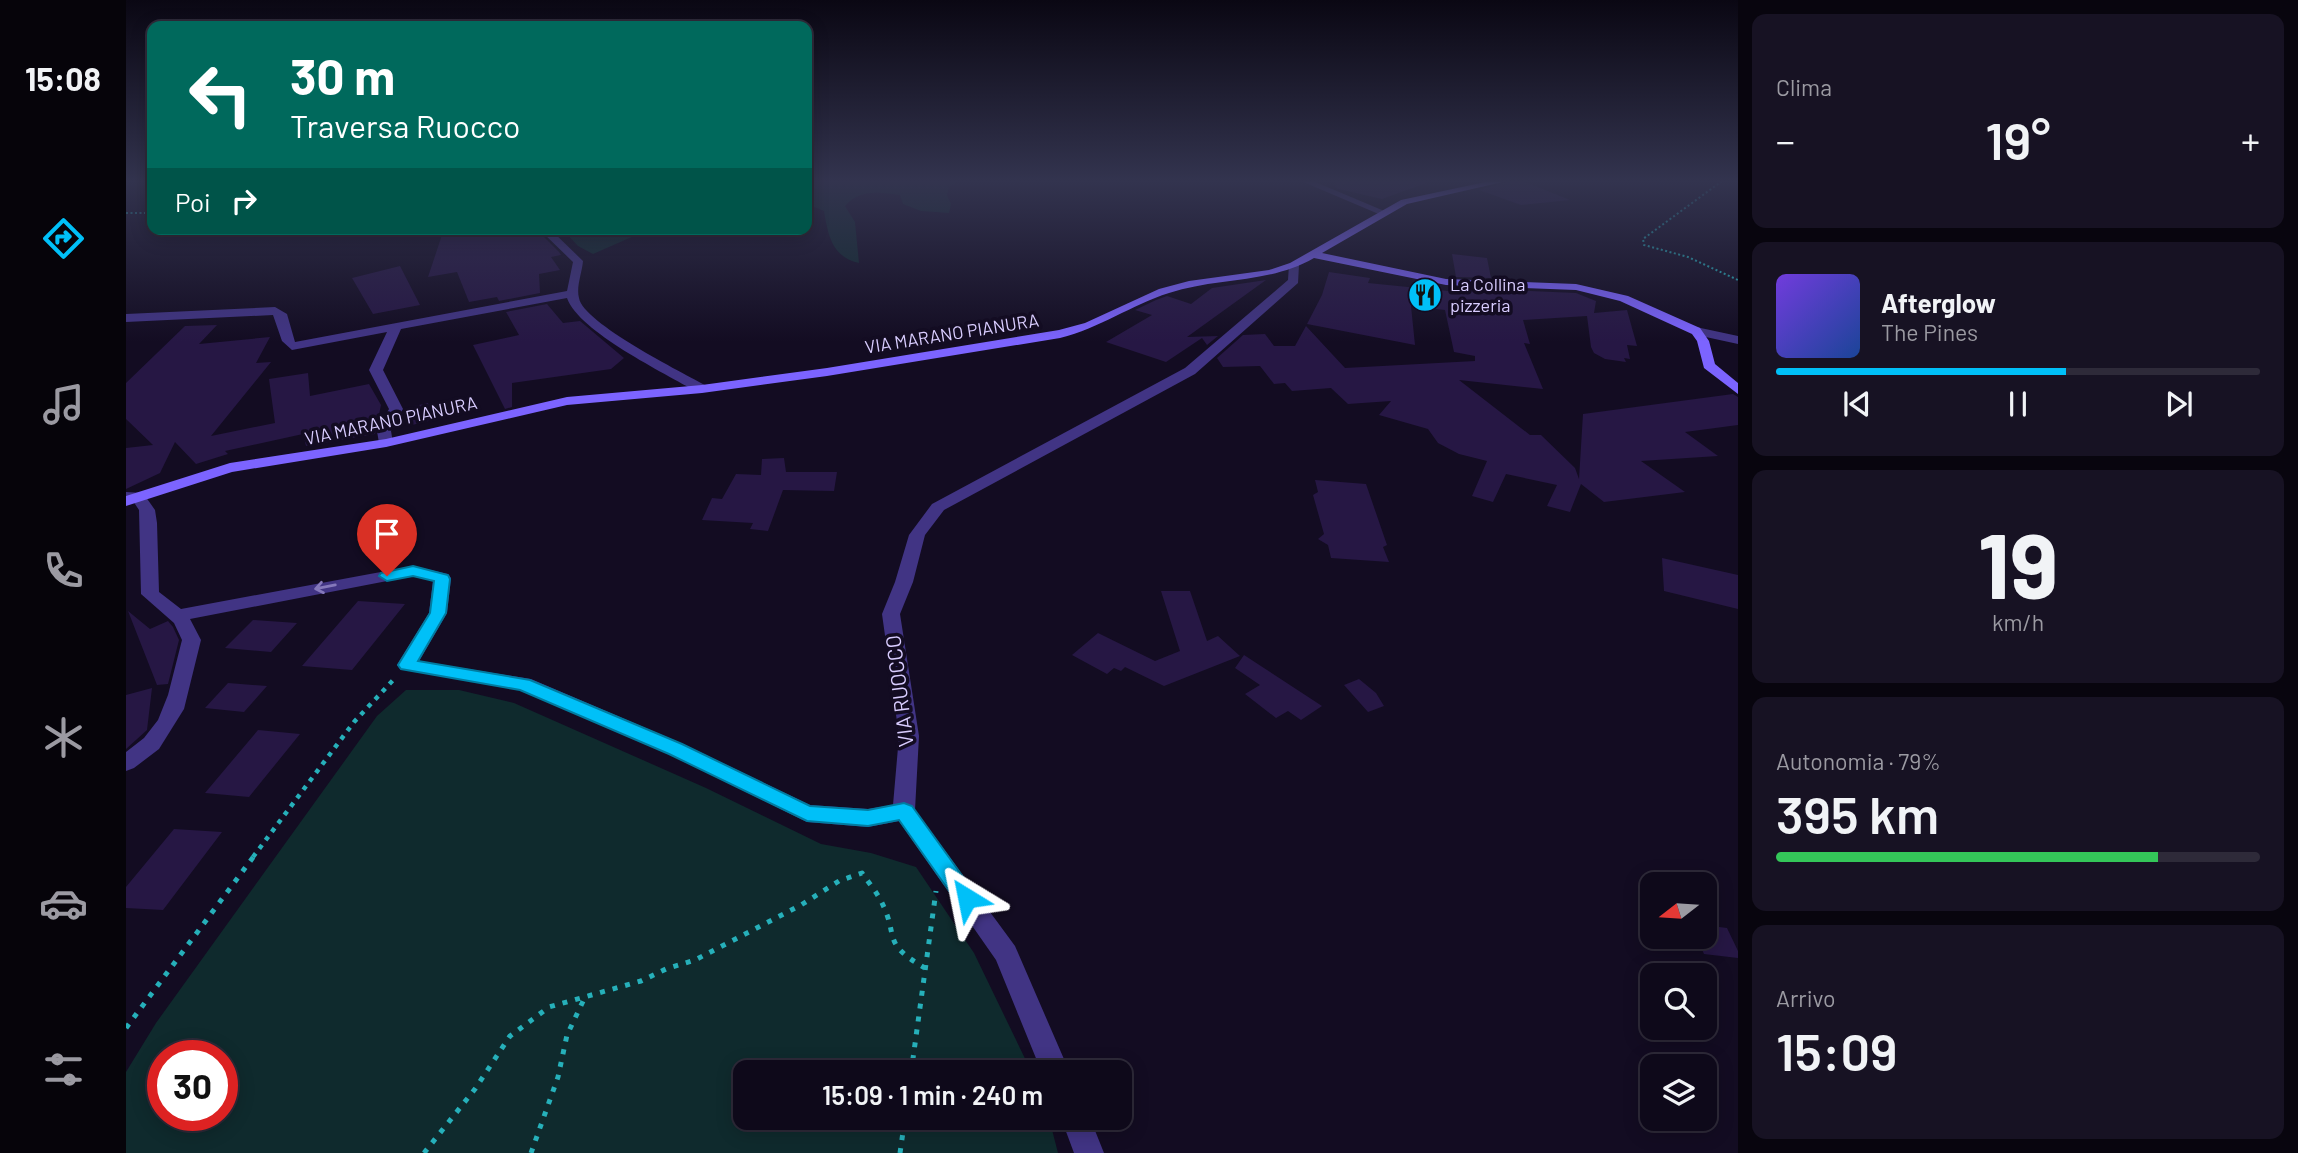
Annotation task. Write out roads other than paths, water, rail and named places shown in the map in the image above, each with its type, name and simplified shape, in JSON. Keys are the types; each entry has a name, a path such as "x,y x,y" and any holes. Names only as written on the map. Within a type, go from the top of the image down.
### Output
{"street":[{"path":"550,235 578,261 573,293 578,312 594,325 702,389"},
{"name":"VIA MARANO PIANURA","path":"130,498 230,468 386,443 567,401 702,389 827,372 1060,334 1089,326 1163,291 1189,284 1271,273 1294,265 1347,235"},
{"path":"1315,254 1446,282 1576,287 1623,299 1696,331 1738,340"},
{"name":"VIA RUOCCO","path":"904,811 909,736 891,614 904,582 917,535 938,507 1190,371 1280,296 1294,281 1294,265"},
{"path":"126,318 275,311 281,314 292,345 573,293"},
{"path":"386,443 384,431 396,409 390,394 381,385 376,370 394,328"},
{"path":"1696,331 1703,341 1709,365 1738,390"},
{"path":"126,763 146,751 164,730 176,706 191,638 184,624 150,594 147,510 130,498"},
{"path":"176,616 413,571 442,579 438,613 407,665 524,684 676,749 807,813 868,818 904,811 1006,954 1051,1060"},
{"path":"1080,1130 1089,1153"}],"place":[{"name":"La Collina pizzeria","path":"1425,295"}]}
